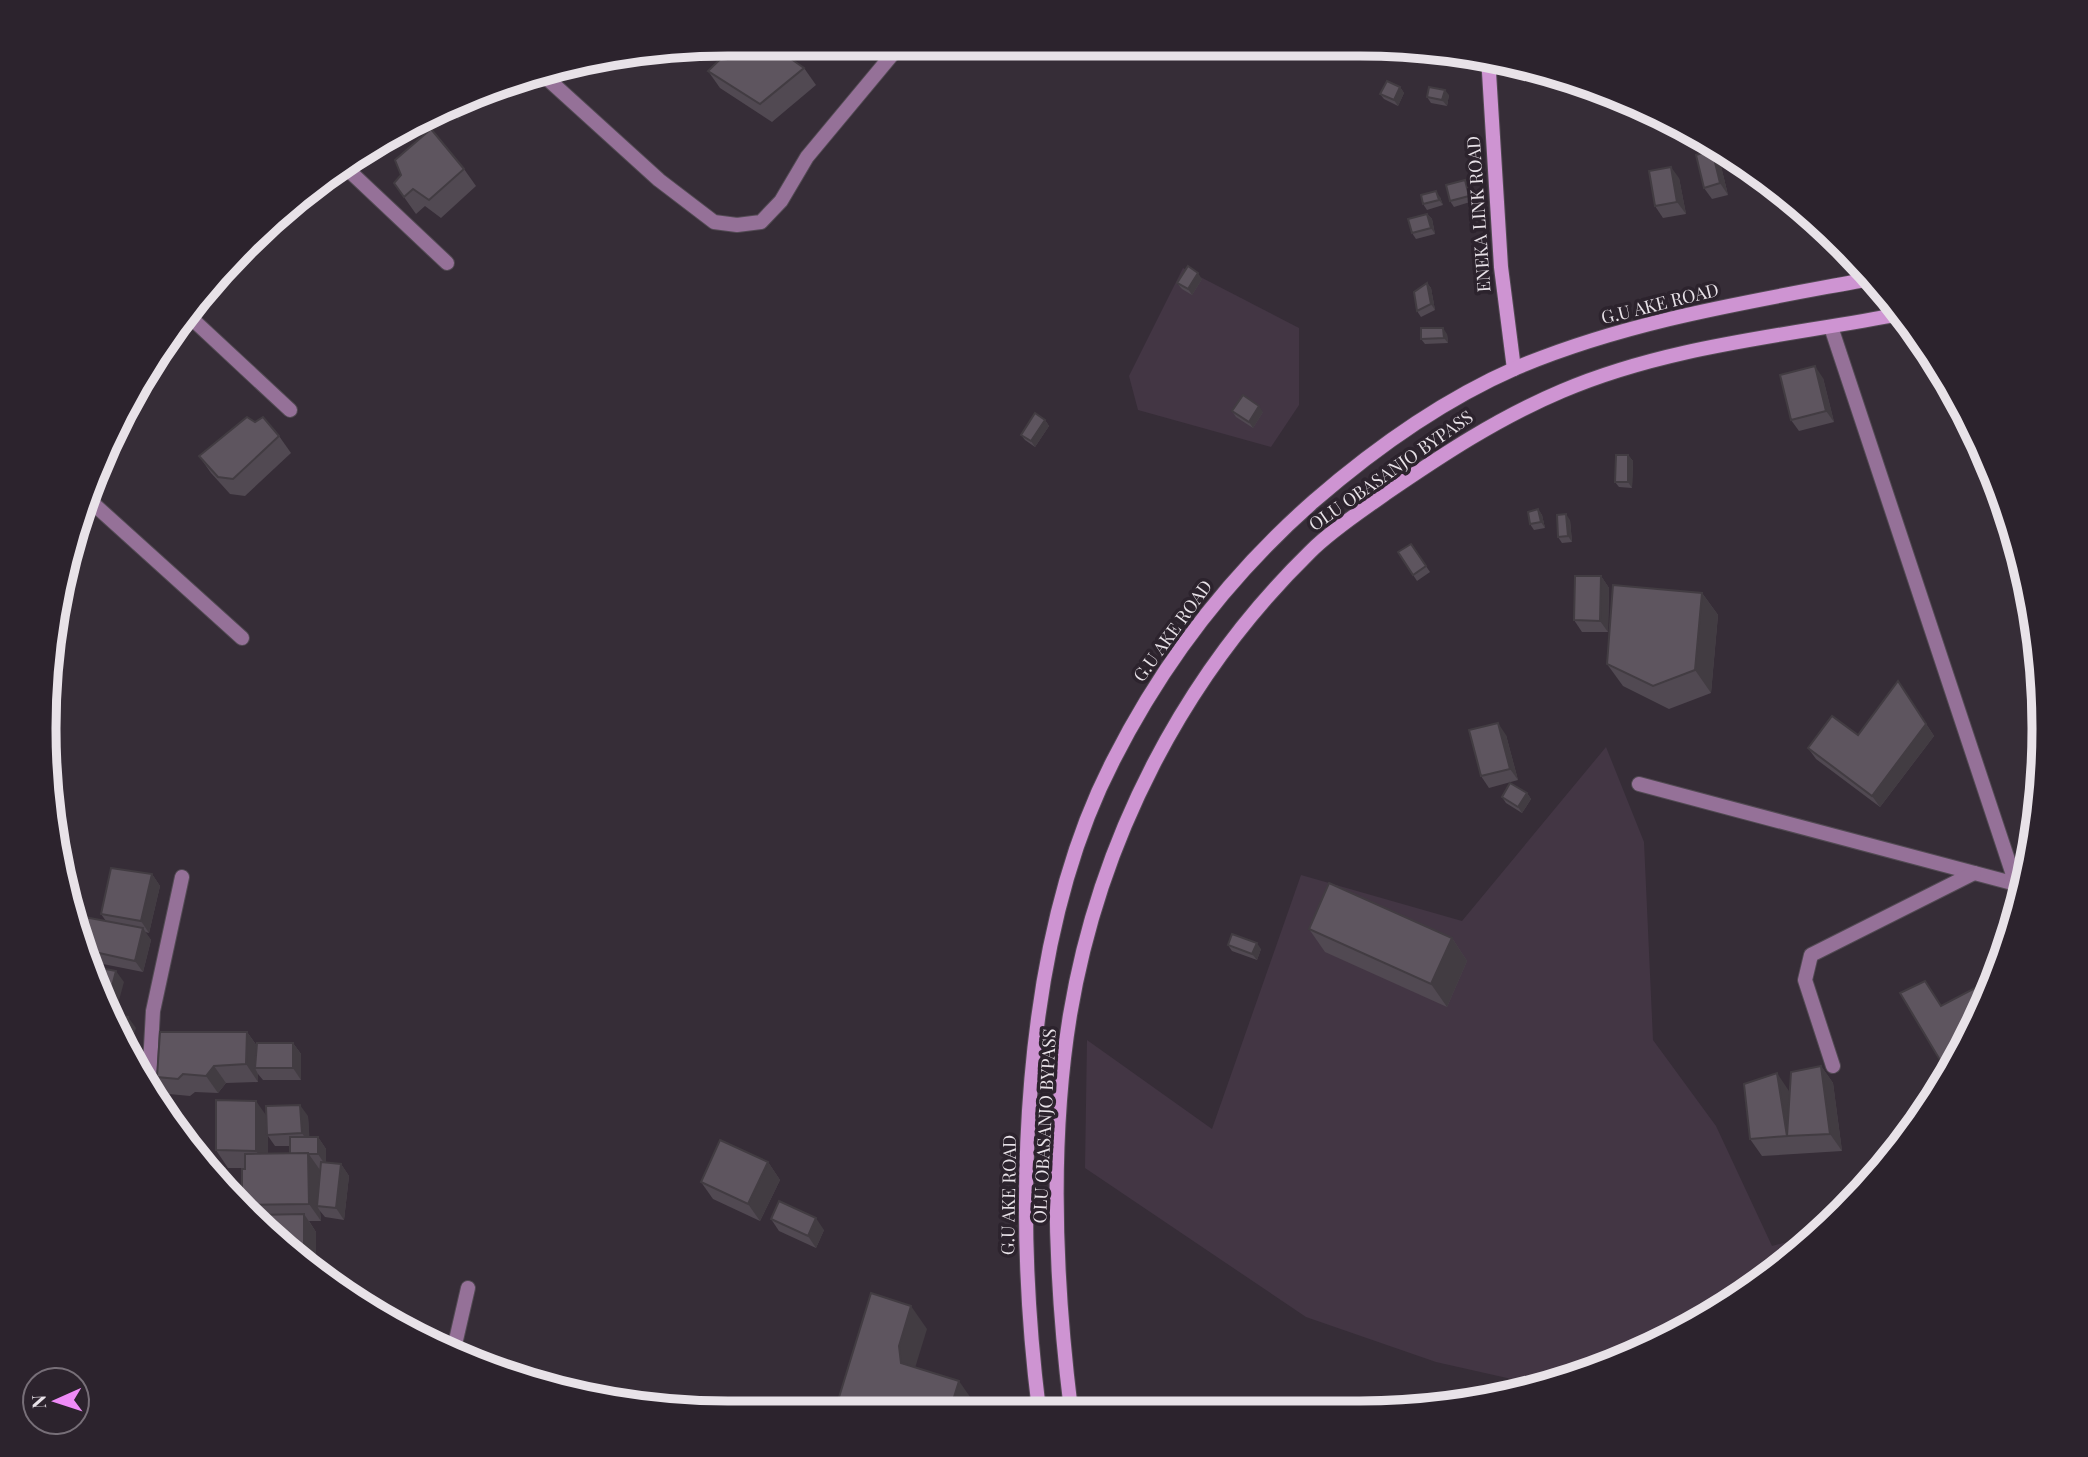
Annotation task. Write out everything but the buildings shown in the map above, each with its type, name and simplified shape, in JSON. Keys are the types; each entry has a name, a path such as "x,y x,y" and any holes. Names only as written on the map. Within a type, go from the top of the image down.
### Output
{"main road":[{"name":"ENEKA LINK ROAD","path":"1489,69 1501,267 1514,369"},
{"name":"G.U AKE ROAD","path":"1038,1401 1029,1326 1026,1162 1033,1076 1056,920 1083,832 1112,762 1187,639 1227,589 1282,530 1378,449 1439,410 1514,369 1597,340 1677,317 1861,281"},
{"name":"OLU OBASANJO BYPASS","path":"1070,1401 1060,1324 1059,1150 1070,1016 1085,945 1125,825 1161,746 1198,688 1237,635 1312,550 1364,509 1479,431 1563,390 1637,364 1717,344 1890,316"}],"street":[{"path":"549,80 659,180 714,222 737,225 761,222 781,201 815,147 891,56"},
{"path":"351,172 447,263"},
{"path":"194,321 290,410"},
{"path":"1831,327 2014,879"},
{"path":"95,504 242,638"},
{"path":"1639,784 2014,883"},
{"path":"1833,1066 1805,980 1811,955 1974,873"},
{"path":"150,1071 153,1011 182,877"},
{"path":"455,1343 468,1288"}],"shaded area":[{"path":"1183,268 1299,328 1299,405 1271,447 1138,410 1129,376"},
{"path":"1606,747 1644,842 1653,1040 1716,1126 1772,1246 1796,1239 1733,1288 1657,1332 1576,1365 1521,1381 1436,1362 1306,1317 1085,1168 1087,1040 1212,1129 1301,875 1462,921"}]}
